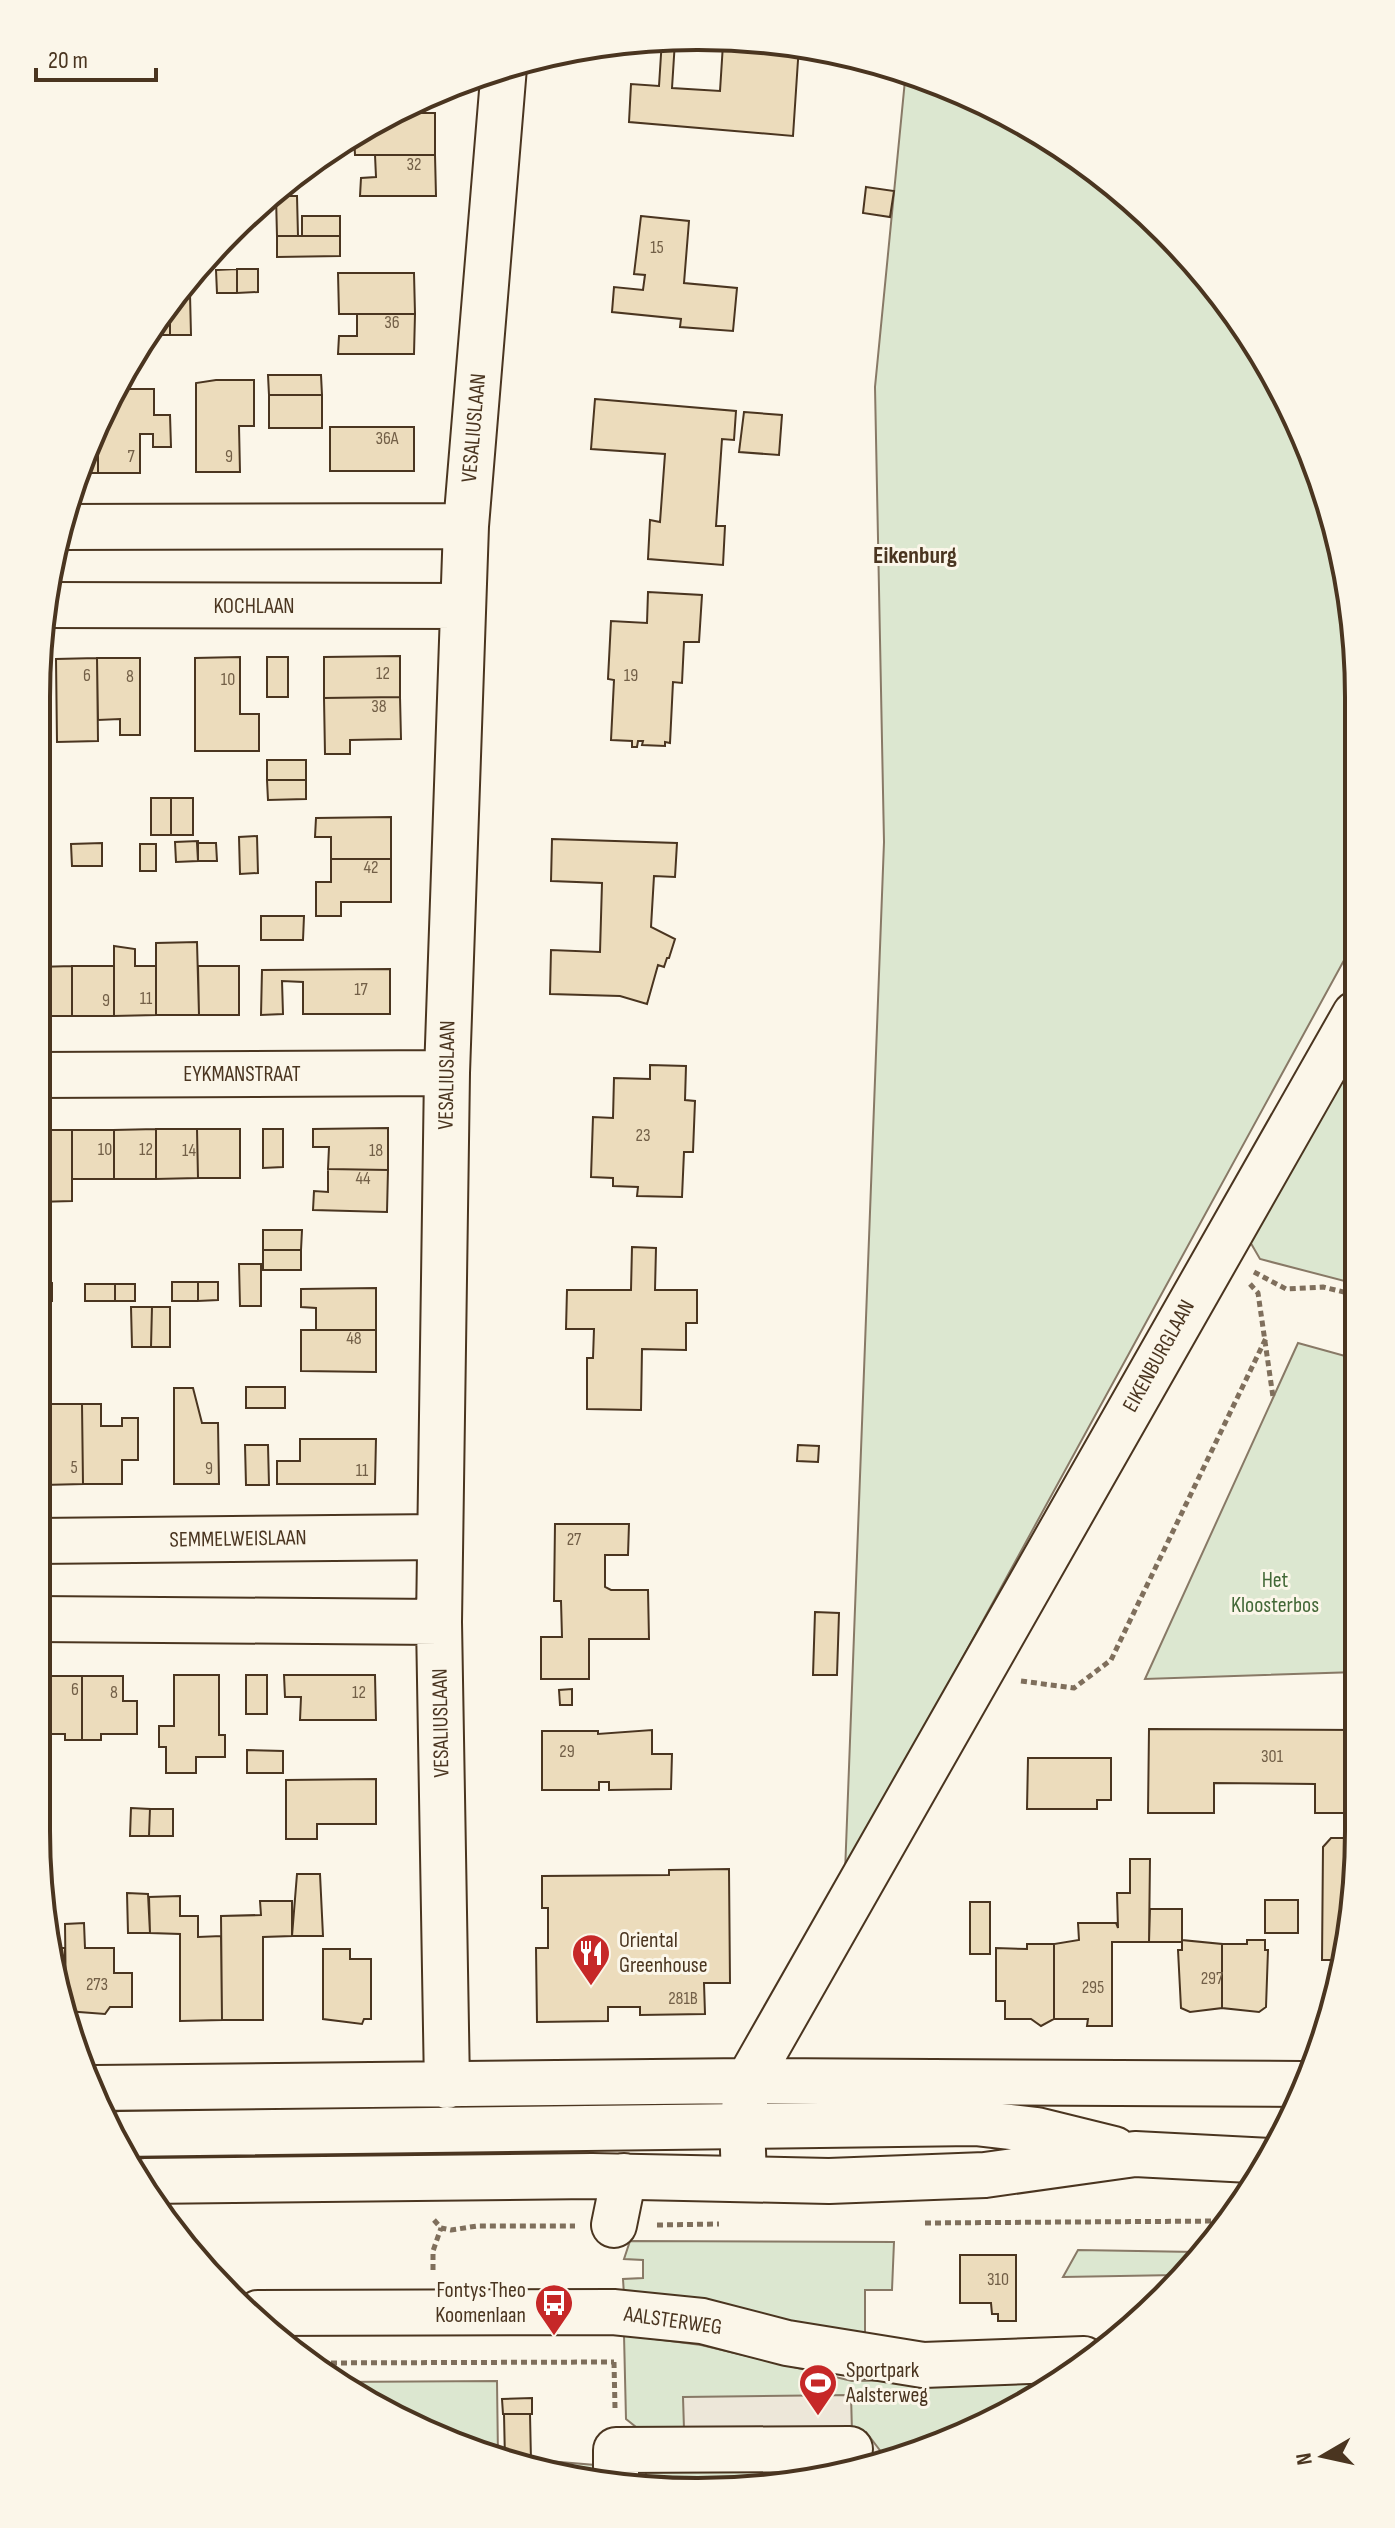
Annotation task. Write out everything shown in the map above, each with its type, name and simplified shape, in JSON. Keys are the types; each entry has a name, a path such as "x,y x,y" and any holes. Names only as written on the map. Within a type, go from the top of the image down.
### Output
{"street":[{"name":"VESALIUSLAAN","path":"447,2086 439,1622 447,1073 466,526 503,80"},
{"path":"73,527 466,526"},
{"name":"KOCHLAAN","path":"57,605 462,606"},
{"name":"EIKENBURGLAAN","path":"971,1687 1345,1031"},
{"name":"EYKMANSTRAAT","path":"50,1075 447,1073"},
{"name":"SEMMELWEISLAAN","path":"50,1541 440,1537"},
{"path":"50,1619 439,1622"},
{"path":"744,2178 742,2123 748,2081 971,1687"},
{"path":"104,2088 748,2081 1293,2084"},
{"path":"126,2134 742,2123 975,2123 1037,2130 1135,2154 1254,2160"},
{"path":"153,2181 624,2176 829,2181 985,2175 1135,2154"},
{"path":"614,2225 624,2176"},
{"name":"AALSTERWEG","path":"267,2313 613,2312 702,2321 787,2343 923,2365 1070,2360"},
{"path":"616,2464 850,2449"}],"path":[{"path":"1218,1253 1286,1289 1323,1287 1345,1292"},
{"path":"1218,1253 1258,1293 1267,1336 1273,1397"},
{"path":"971,1687 1074,1688 1111,1660 1267,1336"},
{"path":"477,2226 614,2225"},
{"path":"433,2276 433,2251 441,2228"},
{"path":"330,2363 614,2362"}],"green space":[{"path":"905,84 984,117 1057,159 1092,184 1155,240 1211,303 1258,374 1296,450 1311,489 1333,571 1344,655 1345,958 845,1873 884,842 875,387"},
{"path":"1345,1067 1345,1281 1260,1259 1249,1240"},
{"name":"Het Kloosterbos","path":"1298,1343 1345,1356 1345,1672 1145,1679"},
{"path":"630,2241 894,2242 892,2290 865,2290 865,2337 624,2295 623,2279 643,2278 643,2260 624,2259"},
{"path":"1078,2250 1188,2252 1167,2275 1063,2277"},
{"name":"Sportpark Aalsterweg","path":"624,2335 701,2345 852,2381 1042,2378 984,2411 906,2444 824,2466 740,2477 642,2475 646,2475 646,2435 626,2419"},
{"path":"497,2381 498,2447 411,2411 359,2382"},
{"path":"552,2461 595,2465 595,2469"}],"shaded area":[{"path":"851,2395 852,2432 866,2432 881,2451 824,2466 764,2474 763,2461 685,2461 683,2397"}],"building":[{"path":"661,51 674,51 672,88 720,91 723,51 798,58 793,136 629,122 631,84 659,86"},
{"path":"420,113 435,113 435,155 355,155 355,149 411,117"},
{"path":"375,155 435,155 436,196 360,196 361,178 376,177"},
{"path":"866,187 894,191 890,217 863,213"},
{"path":"289,196 297,196 298,236 277,236 276,207"},
{"path":"302,216 340,216 340,236 302,236"},
{"path":"641,216 689,221 684,283 737,288 733,331 680,327 681,319 612,312 614,287 643,290 645,275 634,274"},
{"path":"277,236 340,236 340,256 277,257"},
{"path":"237,269 237,293 217,293 216,270"},
{"path":"237,269 258,269 258,292 237,293"},
{"path":"338,273 414,273 415,314 339,314"},
{"path":"190,296 191,335 170,335 170,323"},
{"path":"357,314 415,314 414,354 338,354 339,336 357,336"},
{"path":"170,323 170,335 161,335"},
{"path":"268,375 321,375 322,395 269,395"},
{"path":"254,380 254,426 239,426 240,472 196,472 196,383"},
{"path":"129,389 154,389 154,415 170,415 171,447 153,447 153,434 140,434 140,473 98,473 98,453"},
{"path":"269,395 322,395 322,428 269,428"},
{"path":"595,399 736,411 734,440 722,439 716,526 725,526 723,565 648,559 650,520 660,522 665,454 591,449"},
{"path":"744,412 782,415 779,455 739,452"},
{"path":"330,427 414,427 414,471 330,471"},
{"path":"98,453 98,473 90,473"},
{"path":"648,592 702,595 699,642 684,642 682,683 673,682 670,743 665,742 665,746 642,745 643,741 638,741 637,747 632,747 632,741 611,740 614,680 608,679 611,621 647,623"},
{"path":"400,656 400,697 324,698 324,657"},
{"path":"240,657 240,714 259,714 259,751 195,751 195,658"},
{"path":"267,657 288,657 288,697 267,697"},
{"path":"97,658 98,741 57,742 56,659"},
{"path":"97,658 140,658 140,735 120,735 120,719 98,720"},
{"path":"400,697 401,739 350,740 350,754 325,754 324,698"},
{"path":"267,760 306,760 306,780 267,780"},
{"path":"267,780 306,780 306,799 268,800"},
{"path":"151,798 171,798 171,835 151,835"},
{"path":"171,798 193,798 193,835 171,835"},
{"path":"391,817 391,859 331,859 331,837 315,837 316,818"},
{"path":"257,836 258,873 240,874 239,837"},
{"path":"552,839 677,843 675,877 654,876 651,927 675,939 664,967 658,965 647,1004 620,996 550,994 551,950 600,952 602,883 551,881"},
{"path":"198,841 198,861 176,862 175,842"},
{"path":"102,843 102,866 72,866 71,844"},
{"path":"197,843 216,843 217,861 198,861"},
{"path":"140,844 156,844 156,871 140,871"},
{"path":"331,859 391,859 391,902 341,902 341,916 316,916 316,882 331,882"},
{"path":"261,916 304,916 303,940 261,940"},
{"path":"197,942 199,1015 156,1015 156,943"},
{"path":"114,946 135,949 135,966 156,966 156,1015 114,1016"},
{"path":"72,966 72,1016 50,1016 50,967"},
{"path":"72,966 114,966 114,1016 72,1016"},
{"path":"198,966 239,966 239,1015 199,1015"},
{"path":"390,969 390,1014 303,1014 303,982 282,981 283,1014 261,1015 262,970"},
{"path":"650,1065 686,1066 685,1100 695,1101 693,1152 684,1152 682,1197 637,1196 638,1187 613,1186 613,1178 591,1177 593,1117 613,1118 614,1078 650,1079"},
{"path":"388,1128 388,1170 328,1169 329,1147 313,1147 313,1129"},
{"path":"156,1129 156,1179 114,1179 114,1130"},
{"path":"156,1129 197,1129 198,1178 156,1179"},
{"path":"197,1129 240,1129 240,1178 198,1178"},
{"path":"263,1129 283,1129 283,1167 263,1168"},
{"path":"50,1130 72,1130 72,1201 50,1202"},
{"path":"72,1130 114,1130 114,1179 72,1179"},
{"path":"328,1169 388,1170 387,1212 313,1210 314,1191 328,1192"},
{"path":"263,1230 302,1230 301,1250 263,1250"},
{"path":"632,1247 656,1248 655,1290 697,1290 697,1323 686,1323 686,1350 642,1349 641,1410 587,1409 587,1358 593,1358 594,1329 566,1329 567,1290 631,1290"},
{"path":"263,1250 301,1250 301,1270 263,1270"},
{"path":"239,1264 261,1264 261,1306 240,1306"},
{"path":"172,1282 198,1282 198,1301 172,1301"},
{"path":"198,1282 218,1282 218,1300 198,1301"},
{"path":"85,1284 115,1284 115,1301 85,1301"},
{"path":"115,1284 135,1284 135,1301 115,1301"},
{"path":"376,1288 376,1330 316,1330 316,1308 301,1307 301,1289"},
{"path":"131,1307 152,1307 151,1347 132,1347"},
{"path":"152,1307 170,1307 170,1347 151,1347"},
{"path":"301,1330 376,1330 376,1372 301,1371"},
{"path":"246,1387 285,1387 285,1408 246,1408"},
{"path":"174,1388 193,1388 202,1423 218,1423 219,1484 174,1484"},
{"path":"50,1404 82,1404 83,1484 50,1485"},
{"path":"82,1404 101,1404 101,1426 122,1426 122,1418 138,1418 138,1460 122,1460 122,1484 83,1484"},
{"path":"300,1439 376,1439 375,1484 277,1484 277,1461 300,1461"},
{"path":"245,1445 268,1445 269,1485 246,1485"},
{"path":"798,1445 819,1446 818,1462 797,1461"},
{"path":"555,1524 629,1524 628,1555 605,1555 605,1587 611,1590 648,1590 649,1639 589,1639 589,1679 541,1679 541,1637 562,1637 561,1601 554,1601"},
{"path":"815,1612 839,1613 837,1675 813,1675"},
{"path":"174,1675 219,1675 219,1735 225,1735 225,1757 196,1757 196,1773 166,1773 166,1747 159,1747 159,1726 174,1726"},
{"path":"246,1675 267,1675 267,1714 246,1714"},
{"path":"284,1675 375,1675 376,1720 300,1720 301,1697 285,1697"},
{"path":"50,1676 82,1676 82,1740 65,1740 65,1734 50,1734"},
{"path":"82,1676 123,1676 123,1701 137,1701 137,1734 101,1734 101,1740 82,1740"},
{"path":"572,1689 572,1705 560,1705 559,1690"},
{"path":"1149,1729 1345,1730 1345,1813 1315,1813 1315,1784 1214,1783 1214,1813 1148,1813"},
{"path":"652,1730 652,1754 672,1754 671,1789 609,1790 609,1782 599,1782 599,1790 542,1790 542,1731 598,1731 598,1734"},
{"path":"247,1750 283,1751 283,1773 247,1773"},
{"path":"1028,1758 1111,1758 1111,1800 1097,1800 1097,1809 1027,1809"},
{"path":"376,1779 376,1824 317,1824 317,1839 286,1839 286,1780"},
{"path":"131,1808 150,1809 149,1836 130,1836"},
{"path":"150,1809 173,1809 173,1836 149,1836"},
{"path":"1331,1838 1345,1838 1344,1873 1332,1960 1322,1960 1323,1847"},
{"path":"1130,1859 1150,1859 1149,1942 1112,1942 1112,2026 1087,2026 1088,2019 1054,2019 1054,1944 1079,1940 1078,1923 1116,1923 1118,1928 1117,1893 1130,1893"},
{"path":"729,1869 730,1983 704,1983 705,2014 640,2015 640,2007 608,2007 608,2021 537,2022 536,1948 548,1948 548,1908 542,1908 542,1876 669,1875 669,1870"},
{"path":"297,1874 320,1874 323,1936 292,1936"},
{"path":"127,1893 148,1894 150,1933 128,1933"},
{"path":"180,1896 180,1916 198,1916 198,1937 221,1936 222,2020 180,2021 180,1934 150,1933 149,1897"},
{"path":"1265,1900 1298,1900 1298,1933 1265,1933"},
{"path":"260,1901 292,1901 292,1936 263,1937 263,2020 222,2020 221,1916 261,1915"},
{"path":"970,1902 990,1902 990,1954 970,1954"},
{"path":"1150,1909 1182,1909 1182,1940 1222,1944 1222,2008 1190,2012 1181,2008 1178,1950 1182,1950 1182,1942 1149,1942"},
{"path":"84,1923 85,1948 114,1948 114,1973 132,1973 132,2007 110,2007 105,2014 76,2012 66,1972 65,1924"},
{"path":"1247,1940 1265,1940 1265,1950 1268,1950 1266,2007 1259,2012 1222,2008 1222,1944 1247,1944"},
{"path":"1027,1944 1054,1944 1054,2019 1041,2026 1031,2019 1005,2019 1005,2001 996,2001 996,1948 1027,1949"},
{"path":"61,1948 65,1948 65,1969"},
{"path":"323,1949 350,1949 350,1959 371,1959 371,2019 364,2019 362,2024 323,2019"},
{"path":"960,2255 1016,2255 1016,2321 998,2321 998,2314 992,2314 991,2303 960,2303"},
{"path":"532,2398 532,2414 503,2414 502,2399"},
{"path":"504,2414 530,2414 531,2456 505,2449"}],"place":[{"name":"Oriental Greenhouse","path":"591,1987"},
{"name":"Fontys Theo Koomenlaan","path":"554,2337"},
{"name":"Sportpark Aalsterweg","path":"818,2417"}],"district":[{"name":"Eikenburg","path":"915,555"}]}
